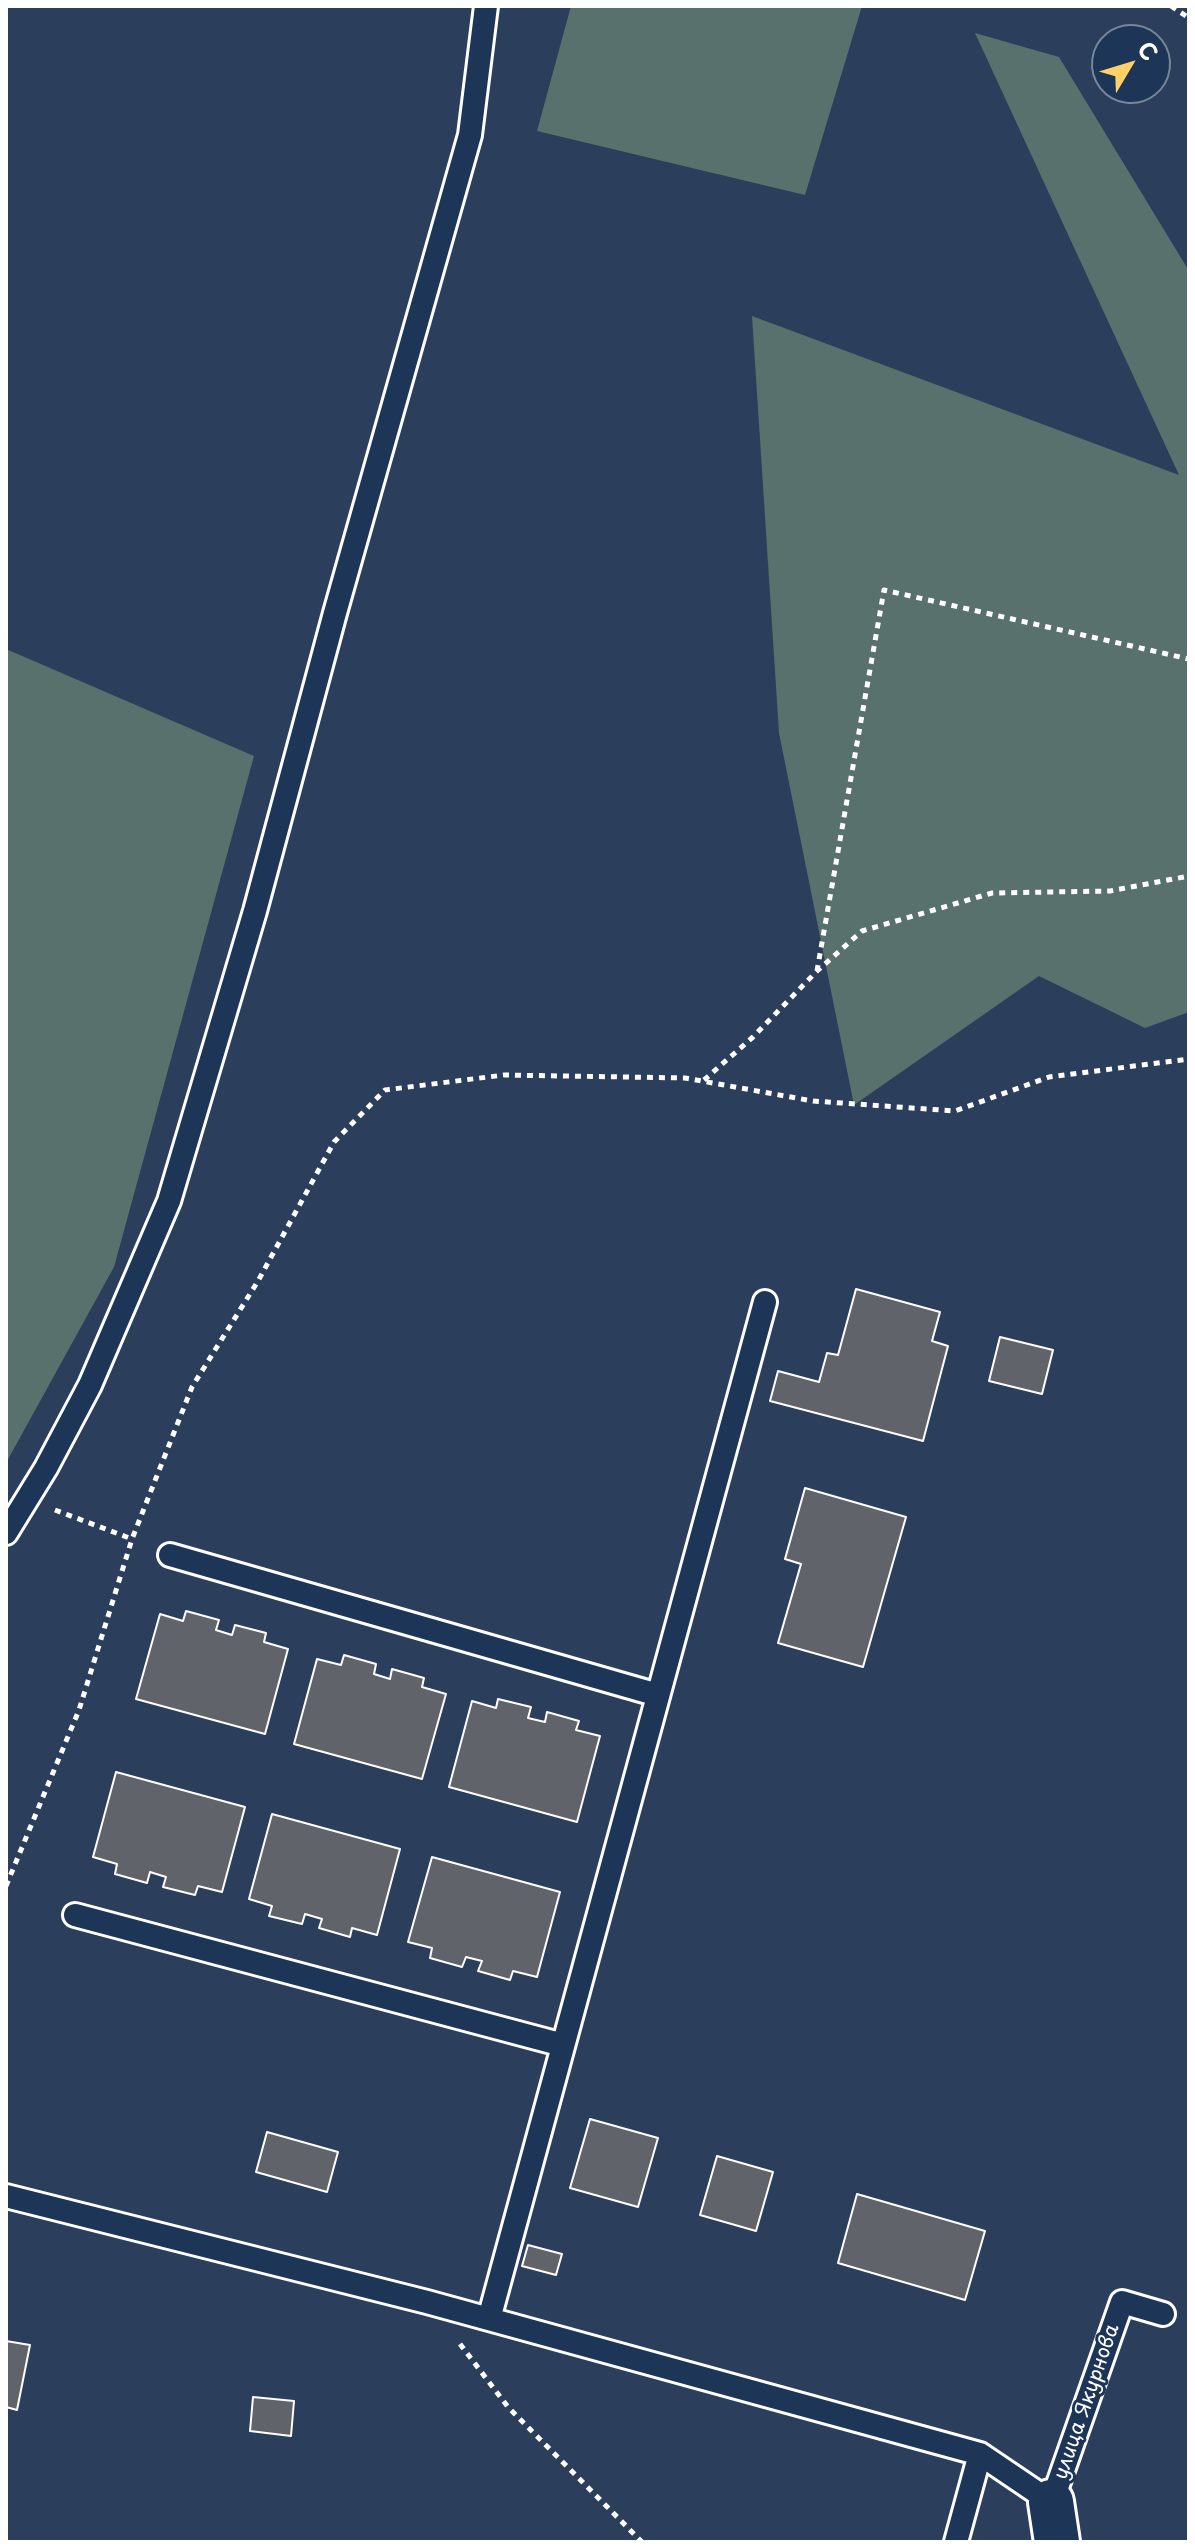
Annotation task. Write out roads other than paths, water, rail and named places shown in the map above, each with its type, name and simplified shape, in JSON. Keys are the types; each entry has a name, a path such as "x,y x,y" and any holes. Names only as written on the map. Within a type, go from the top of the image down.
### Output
{"lane":[{"path":"6,1533 90,1385 169,1201 255,911 335,613 470,135 486,6"},
{"path":"489,2319 765,1302"},
{"path":"170,1555 658,1695"},
{"path":"75,1915 563,2045"},
{"path":"6,2196 427,2302 980,2454 1049,2529"},
{"name":"улица Якурнова","path":"1049,2529 1122,2302 1163,2314"},
{"path":"956,2542 980,2454"}]}
